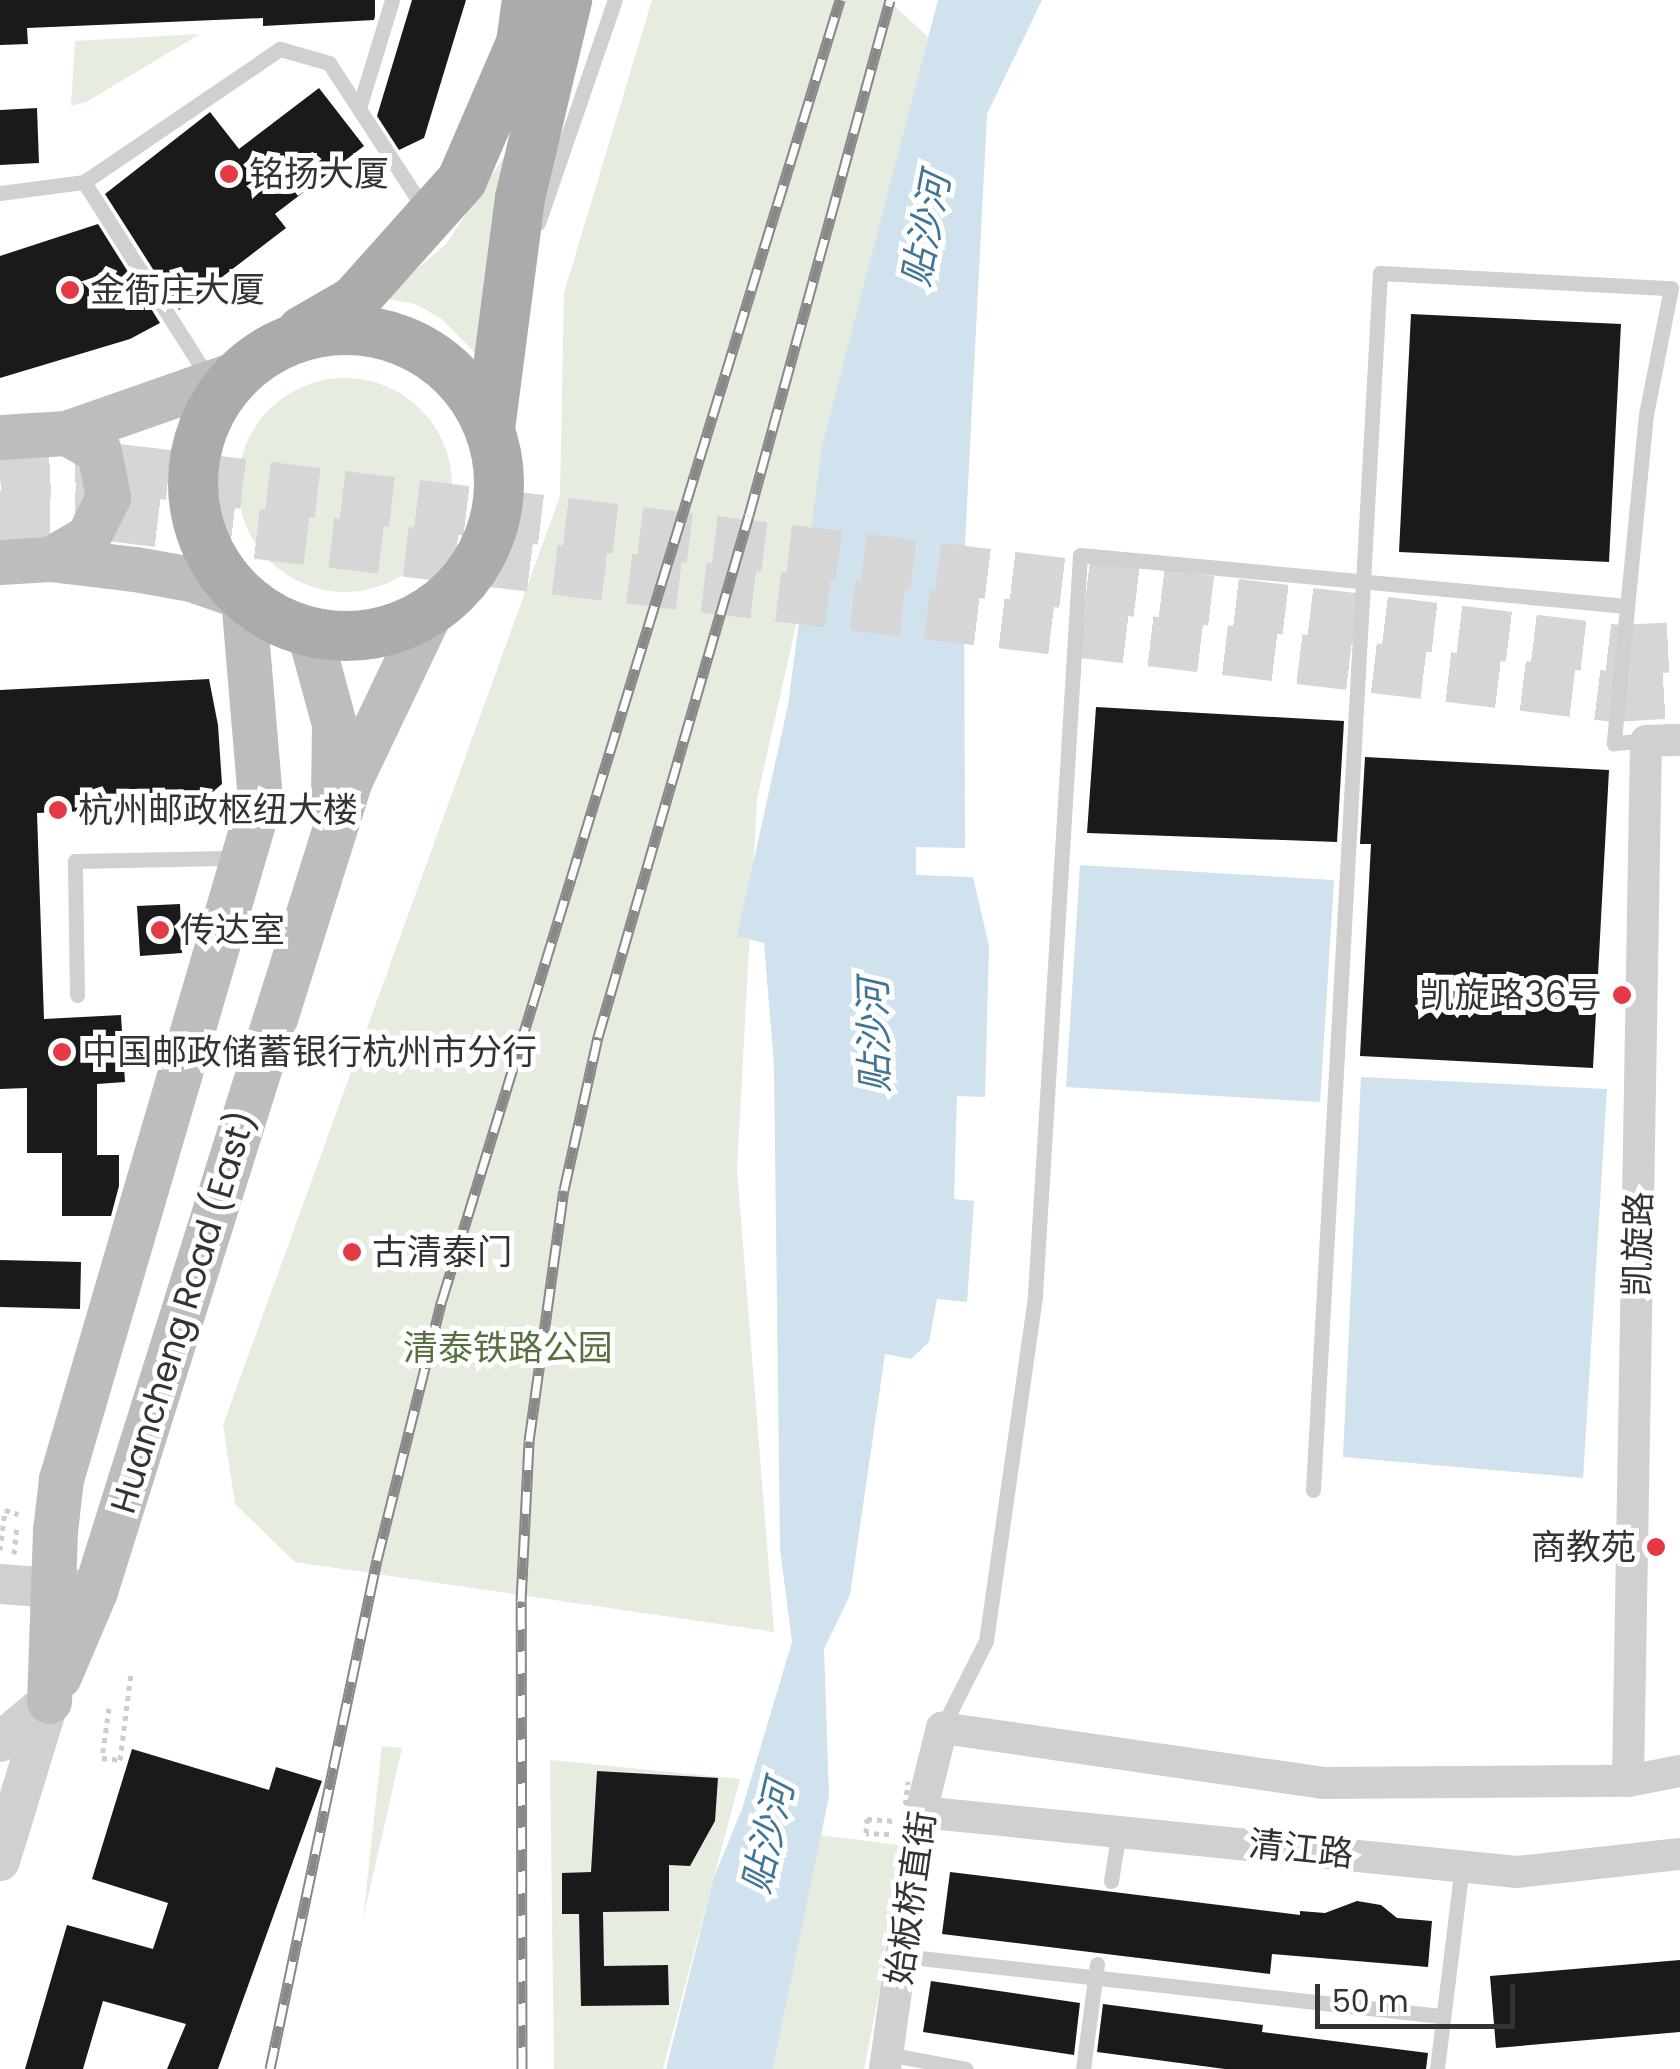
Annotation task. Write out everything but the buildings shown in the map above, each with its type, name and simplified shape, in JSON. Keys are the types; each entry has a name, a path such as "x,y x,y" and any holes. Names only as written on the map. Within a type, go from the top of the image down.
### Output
{"main road":[{"path":"0,437 66,432 224,378 354,301 462,180 535,32 567,0"},
{"path":"490,428 520,198 535,32"},
{"path":"0,562 50,559 191,579 243,597 286,624 310,632 351,636 393,628 431,610 468,575 488,542 498,505 499,466 490,428 465,384 426,351 378,332 328,330 278,344"},
{"path":"224,378 193,461 194,512 211,558 243,597"},
{"path":"50,559 88,537 108,497 100,451 66,432"},
{"name":"Huancheng Road (East)","path":"74,1590 62,1478 260,799 243,597"},
{"path":"325,862 350,780 431,610"},
{"path":"310,632 334,724 336,780 325,862"},
{"name":"Huancheng Road (East)","path":"49,1701 74,1590 325,862"}],"street":[{"path":"1646,741 1680,740"},
{"name":"凯旋路","path":"1628,1781 1646,741"},
{"path":"7,1570 74,1590"},
{"path":"0,1696 49,1701"},
{"path":"0,1742 49,1701"},
{"name":"Huancheng Road (East)","path":"0,1860 49,1701"},
{"name":"清江路","path":"942,1728 1323,1782 1628,1781 1680,1770"},
{"name":"始板桥直街","path":"887,2062 902,1956 913,1823 942,1728"},
{"name":"清江路","path":"913,1823 1119,1830 1517,1872 1680,1854"}],"lane":[{"path":"359,108 392,0"},
{"path":"500,330 615,0"},
{"path":"0,193 84,182 280,49 329,63 430,217"},
{"path":"84,182 224,378"},
{"path":"1313,1490 1380,273 1672,288 1646,414 1614,743 1646,741"},
{"path":"942,1728 986,1641 1035,1295 1080,555 1627,606"},
{"path":"77,995 75,861 242,858"},
{"path":"1111,1882 1119,1830"},
{"path":"1436,2069 1462,1866"},
{"path":"902,1956 1096,1971 1441,2016"},
{"path":"1083,2069 1096,1971"},
{"path":"887,2062 966,2069"}],"path":[{"path":"0,1550 5,1510 18,1512 7,1570"},
{"path":"109,1708 102,1758 120,1760 131,1672"},
{"path":"908,1781 913,1823"},
{"path":"867,1819 913,1823 866,1833 867,1819"}],"green space":[{"name":"清泰铁路公园","path":"652,0 888,0 928,37 757,799 737,1170 774,1632 295,1562 235,1504 223,1425 560,496 564,293"},
{"path":"200,34 86,102 71,106 75,41"},
{"path":"518,136 478,356 442,319 415,304 383,298 446,244"},
{"path":"345,378 386,386 421,409 444,444 452,485 444,526 421,561 386,584 345,592 304,584 269,561 246,526 238,485 246,444 269,409 304,386"},
{"path":"382,1746 402,1748 363,1919"},
{"path":"550,1760 740,1779 663,2069 554,2069"},
{"path":"821,1835 898,1845 880,1987 864,2069 773,2069"}],"water":[{"name":"贴沙河","path":"938,0 1042,0 987,114 964,564 965,848 916,847 916,875 973,877 989,946 985,1097 957,1096 954,1199 974,1201 967,1302 937,1299 929,1342 911,1359 885,1354 850,1595 824,1649 829,1796 773,2069 666,2069 714,1877 742,1809 792,1642 780,1549 774,1065 764,943 737,936 788,705 822,446"},
{"path":"1080,865 1334,880 1320,1102 1066,1087"},
{"path":"1361,1077 1607,1089 1583,1478 1343,1457"}],"tunnel":[{"path":"0,475 119,469 1618,650 1680,647"},
{"path":"0,516 108,516 1614,697 1680,693"}],"railway":[{"path":"270,2069 377,1560 442,1300 840,0"},
{"path":"522,2069 521,1601 529,1441 564,1190 598,1037 749,515 890,0"}],"place":[{"name":"铭扬大厦","path":"229,174"},
{"name":"金衙庄大厦","path":"70,290"},
{"name":"杭州邮政枢纽大楼","path":"58,810"},
{"name":"传达室","path":"160,930"},
{"name":"凯旋路36号","path":"1622,995"},
{"name":"中国邮政储蓄银行杭州市分行","path":"62,1052"},
{"name":"古清泰门","path":"352,1252"},
{"name":"商教苑","path":"1656,1547"}]}
